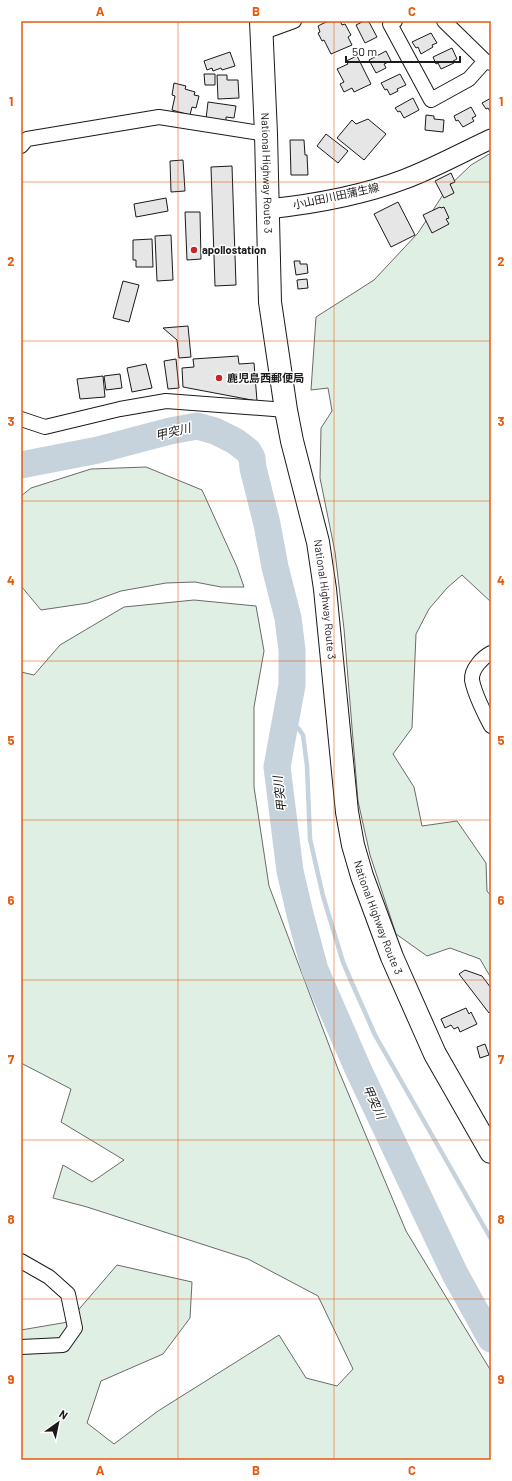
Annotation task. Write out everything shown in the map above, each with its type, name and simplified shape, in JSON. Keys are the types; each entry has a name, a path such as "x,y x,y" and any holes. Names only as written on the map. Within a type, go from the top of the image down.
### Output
{"highway":[{"name":"National Highway Route 3","path":"261,27 266,134 270,302 292,441 318,542 326,589 347,812 353,845 362,876 392,957 435,1054 491,1152"}],"main road":[{"name":"小山田川田蒲生線","path":"268,209 306,205 357,194 384,186 406,178 491,139"}],"street":[{"path":"261,27 294,21"},
{"path":"395,21 390,24 430,100 469,79 488,62 444,21"},
{"path":"21,146 27,139 159,117 266,134"},
{"path":"21,418 45,427 120,409 166,402 286,410"},
{"path":"491,653 485,656 476,668 472,678 483,712 491,726"},
{"path":"21,1261 49,1276 68,1294 75,1328 63,1345 21,1347"}],"green space":[{"path":"491,153 491,602 462,575 447,588 429,609 416,634 412,728 393,754 414,787 422,826 457,821 486,863 487,891 491,896 491,978 480,959 450,948 427,956 396,934 370,855 358,801 344,629 335,552 320,478 321,428 332,411 328,388 311,390 316,317 374,280 418,233 448,187 471,165"},
{"path":"146,467 202,490 237,567 244,587 221,587 195,582 166,583 121,591 88,603 41,610 21,586 21,496 31,488 91,469"},
{"path":"194,600 256,606 264,651 254,707 254,787 269,886 338,1069 406,1231 491,1371 491,1460 21,1460 21,1330 68,1322 117,1265 192,1282 190,1318 163,1354 101,1381 87,1423 114,1444 158,1411 279,1335 306,1378 337,1386 353,1369 318,1296 248,1259 87,1207 53,1198 63,1165 92,1182 124,1160 61,1122 71,1089 21,1063 21,672 34,675 60,645 124,607"}],"building":[{"path":"328,21 340,21 342,25 345,24 351,35 348,37 352,45 331,54 324,40 322,41 318,33 320,32 318,26"},
{"path":"364,21 369,22 377,37 365,43 356,25"},
{"path":"431,33 437,43 421,54 418,47 416,48 412,42"},
{"path":"452,48 457,59 453,61 454,63 441,69 438,63 436,64 433,57"},
{"path":"386,51 391,61 384,64 386,68 376,73 369,60"},
{"path":"230,52 235,66 222,70 221,68 213,71 212,68 207,70 204,61"},
{"path":"357,56 371,84 354,92 352,88 344,92 340,84 344,82 337,69 348,64 346,61"},
{"path":"204,74 215,74 215,85 205,85"},
{"path":"400,74 406,85 397,89 398,91 390,95 381,83"},
{"path":"217,75 227,75 227,80 238,80 239,98 218,99"},
{"path":"174,83 186,86 185,89 195,92 194,95 199,96 196,108 192,107 190,115 172,110 175,96 172,95"},
{"path":"413,98 419,110 404,118 400,111 398,112 395,108"},
{"path":"491,98 491,113 482,103"},
{"path":"208,102 236,106 234,118 226,117 226,122 206,119"},
{"path":"471,107 476,116 472,118 474,121 463,127 458,120 456,121 454,116"},
{"path":"426,115 434,116 434,119 444,120 443,132 425,130"},
{"path":"368,119 386,134 364,160 337,138 352,120 356,124"},
{"path":"326,134 348,151 338,163 317,146"},
{"path":"290,140 304,140 305,155 307,155 308,175 291,175"},
{"path":"183,160 185,191 171,192 170,161"},
{"path":"232,166 236,285 215,286 211,167"},
{"path":"451,173 455,182 450,184 454,193 444,198 435,181"},
{"path":"166,198 168,211 136,217 134,204"},
{"path":"398,202 415,235 391,247 374,214"},
{"path":"440,207 444,207 449,218 446,219 449,224 432,233 423,215"},
{"path":"185,212 200,212 201,259 187,260"},
{"path":"171,235 173,280 157,281 155,236"},
{"path":"152,239 153,267 136,267 136,260 133,260 133,240"},
{"path":"294,261 300,261 300,264 307,264 308,273 296,275"},
{"path":"307,279 308,288 298,289 297,280"},
{"path":"123,281 139,285 129,322 113,318"},
{"path":"188,326 191,357 179,358 177,340 163,328"},
{"name":"鹿児島西郵便局","path":"238,356 239,364 254,363 257,401 183,387 182,368 194,367 193,359"},
{"path":"176,359 179,388 168,389 164,361"},
{"path":"146,364 152,388 132,392 127,368"},
{"path":"120,374 122,388 106,390 104,376"},
{"path":"103,376 105,397 80,399 77,379"},
{"path":"465,970 482,976 491,988 491,1011 489,1013 459,974"},
{"path":"466,1008 469,1014 471,1012 477,1024 460,1032 458,1027 454,1029 451,1025 445,1028 441,1019"},
{"path":"485,1044 489,1055 480,1058 477,1047"}],"waterway":[{"name":"甲突川","path":"21,465 98,450 170,431 197,426 215,431 235,441 248,451 252,458 275,567 288,618 292,650 292,685 277,767 290,871 315,970 358,1069 455,1274 491,1339"},
{"path":"285,719 298,728 303,735 307,766 310,839 323,896 343,962 375,1035 491,1239"},
{"path":"478,1317 491,1308"}],"place":[{"name":"apollostation","path":"194,250"},
{"name":"鹿児島西郵便局","path":"219,378"}]}
